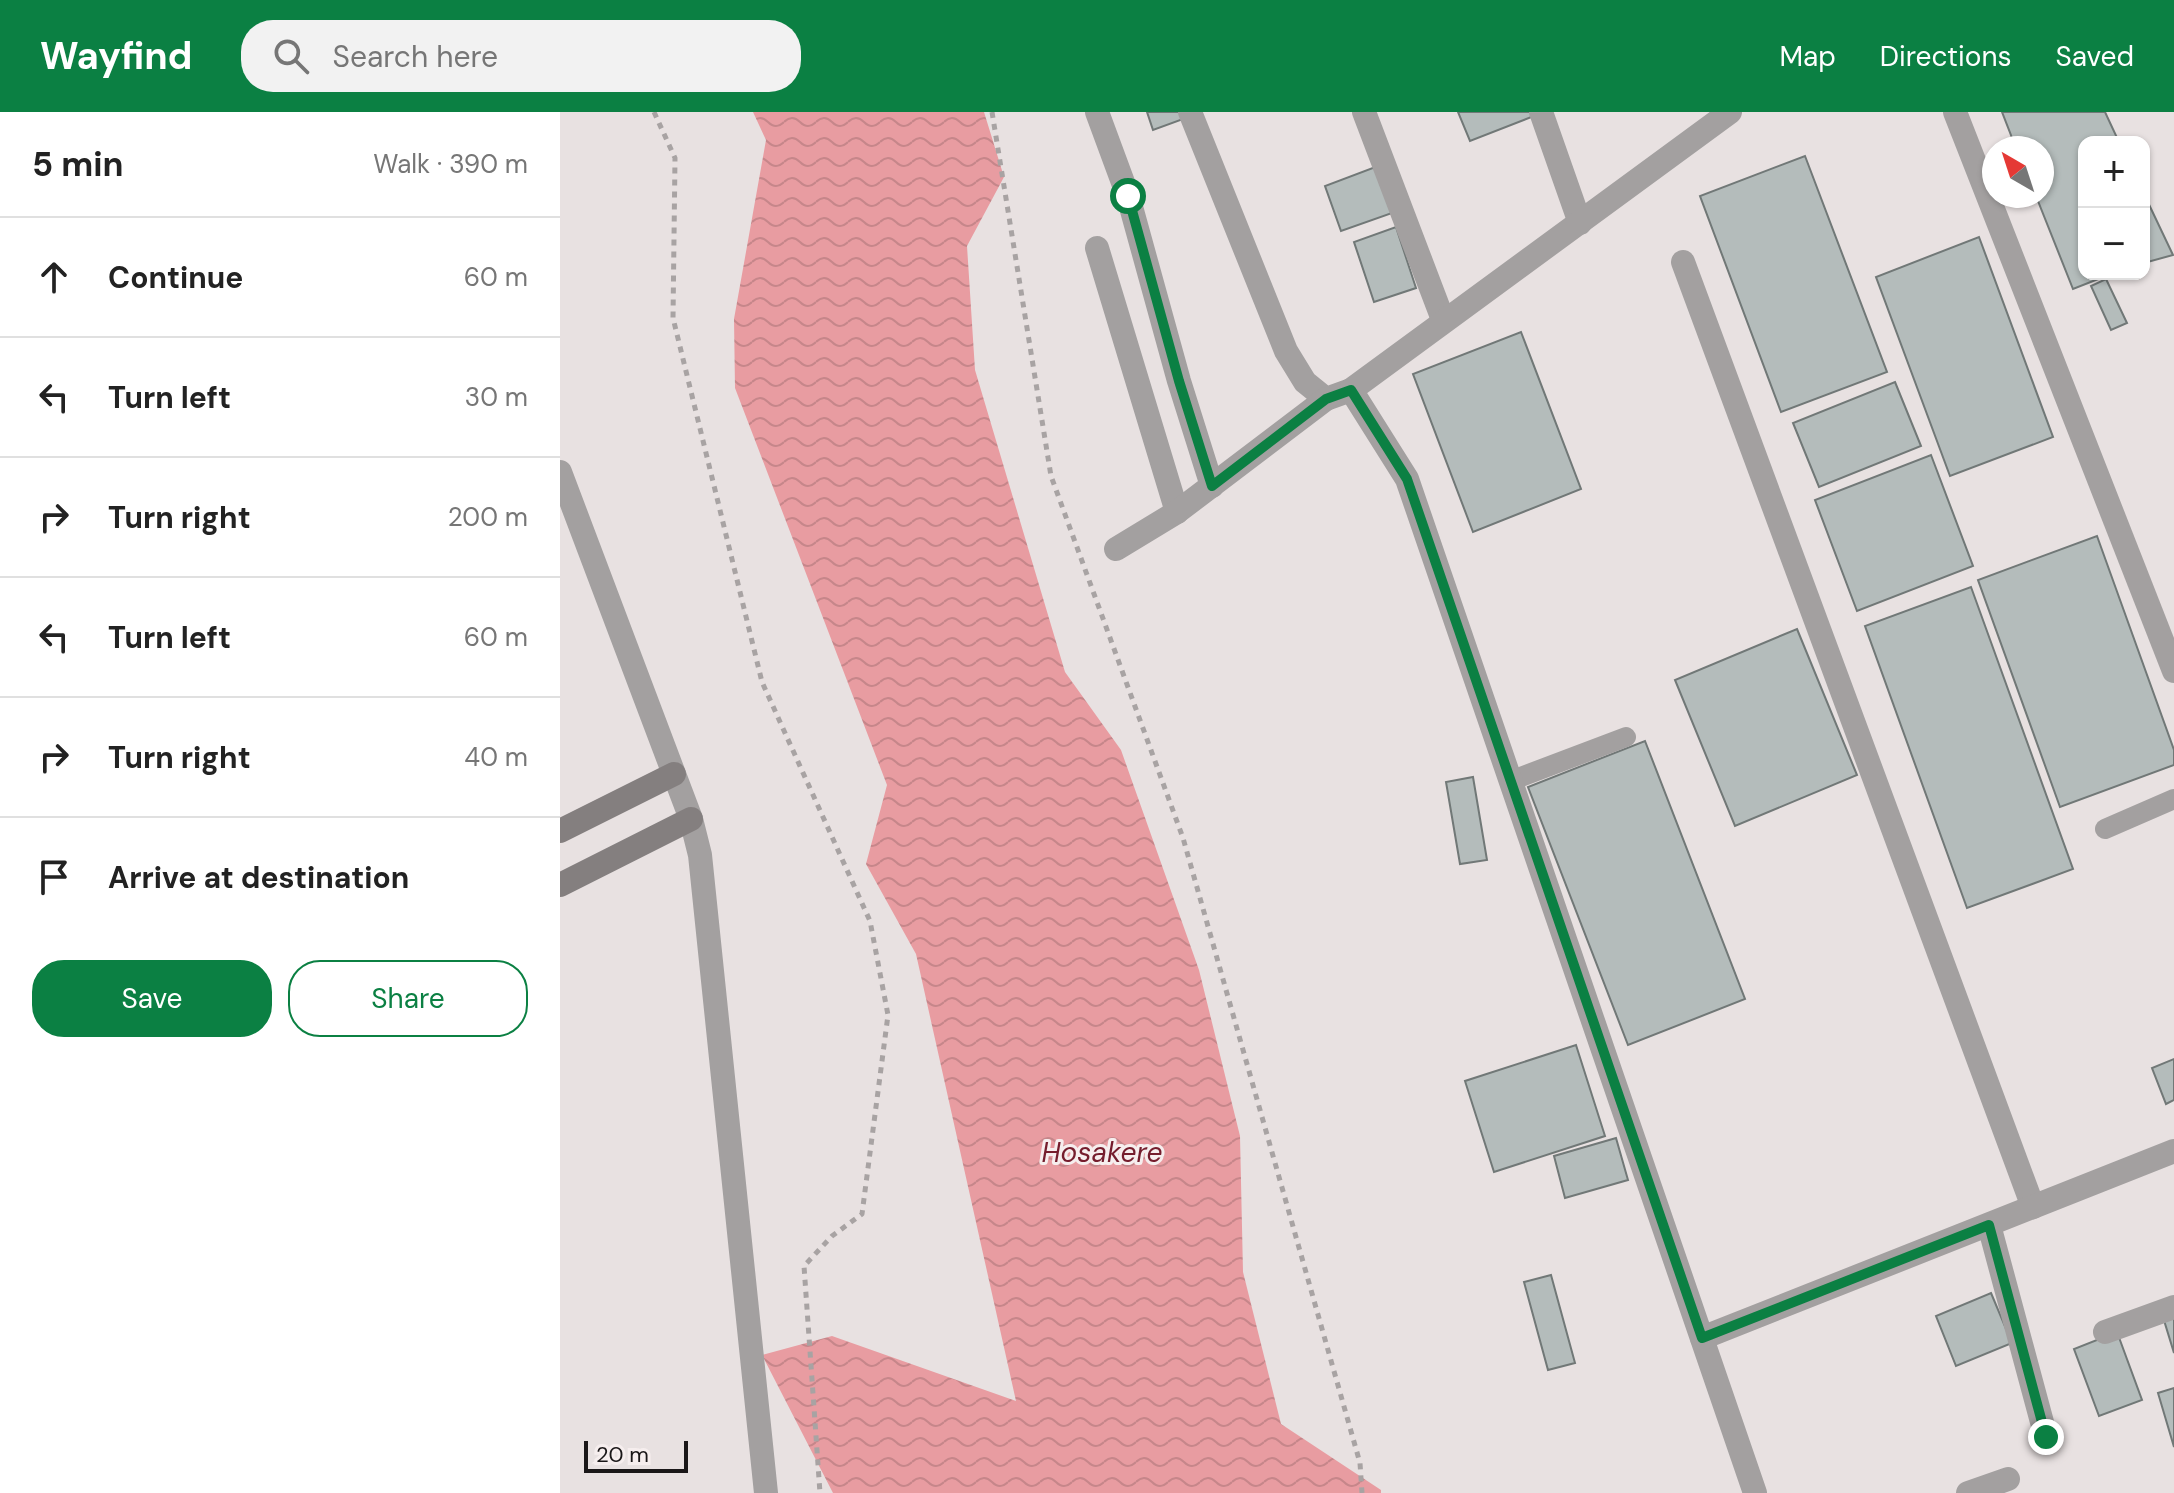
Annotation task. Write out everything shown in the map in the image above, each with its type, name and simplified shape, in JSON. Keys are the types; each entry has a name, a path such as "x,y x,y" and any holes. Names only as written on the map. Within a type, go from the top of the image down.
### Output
{"street":[{"path":"1097,112 1128,196 1179,381 1212,486"},
{"path":"1190,112 1286,351 1305,382 1326,399"},
{"path":"1364,112 1442,317 1440,324"},
{"path":"1541,112 1580,223"},
{"path":"1116,549 1177,512 1326,399 1351,390 1730,112"},
{"path":"1955,112 2174,671"},
{"path":"1097,248 1177,512"},
{"path":"1683,262 2033,1207"},
{"path":"1351,390 1407,479 1755,1493"},
{"path":"560,472 691,819 700,855 766,1493"},
{"path":"560,831 674,774"},
{"path":"560,885 691,819"},
{"path":"1702,1338 2174,1151"},
{"path":"1989,1225 2046,1437"},
{"path":"2105,1332 2174,1307"},
{"path":"1968,1493 2008,1479"}],"lane":[{"path":"1510,781 1626,737"},
{"path":"2105,829 2174,799"}],"path":[{"path":"654,112 675,158 673,318 762,682 870,921 888,1015 862,1214 832,1236 804,1266 820,1493"},
{"path":"992,112 1051,476 1183,838 1360,1463 1362,1493"}],"water":[{"name":"Hosakere","path":"753,112 984,112 1004,177 967,246 975,370 1065,672 1121,750 1199,970 1240,1136 1243,1272 1281,1424 1381,1490 1381,1493 833,1493 762,1355 832,1336 1016,1401 916,954 866,864 887,785 735,388 734,319 766,140"}],"building":[{"path":"1147,112 1184,112 1186,118 1153,130"},
{"path":"1458,112 1532,112 1534,116 1470,141"},
{"path":"2002,112 2105,112 2116,136 2078,136 2078,280 2096,280 2073,289 2041,208 2054,208 2054,136 2011,136"},
{"path":"1805,156 1887,372 1781,412 1700,196"},
{"path":"1378,166 1395,212 1341,231 1325,186"},
{"path":"2150,207 2173,255 2150,261"},
{"path":"1396,227 1416,288 1374,302 1354,242"},
{"path":"1979,237 2053,437 1950,476 1876,277"},
{"path":"2106,280 2127,323 2111,330 2091,286"},
{"path":"1521,332 1581,489 1473,532 1413,374"},
{"path":"1895,382 1921,446 1819,487 1793,423"},
{"path":"1931,455 1973,566 1857,611 1815,500"},
{"path":"2097,536 2174,750 2174,765 2060,807 1978,580"},
{"path":"1971,587 2073,869 1967,908 1865,626"},
{"path":"1797,629 1857,775 1735,826 1675,680"},
{"path":"1645,741 1745,999 1628,1045 1528,787"},
{"path":"1473,777 1487,860 1460,864 1446,782"},
{"path":"1576,1045 1605,1136 1494,1172 1465,1081"},
{"path":"2174,1059 2174,1100 2166,1104 2152,1068"},
{"path":"1616,1138 1628,1180 1565,1198 1554,1156"},
{"path":"1551,1275 1575,1363 1548,1370 1524,1282"},
{"path":"1991,1293 2012,1343 1956,1366 1936,1316"},
{"path":"2174,1313 2174,1353 2163,1317"},
{"path":"2117,1332 2142,1400 2099,1416 2074,1349"},
{"path":"2174,1388 2174,1447 2158,1393"}],"route":[{"path":"1128,196 1179,381 1212,486 1326,399 1351,390 1407,479 1702,1338 1989,1225 2046,1437"}]}
